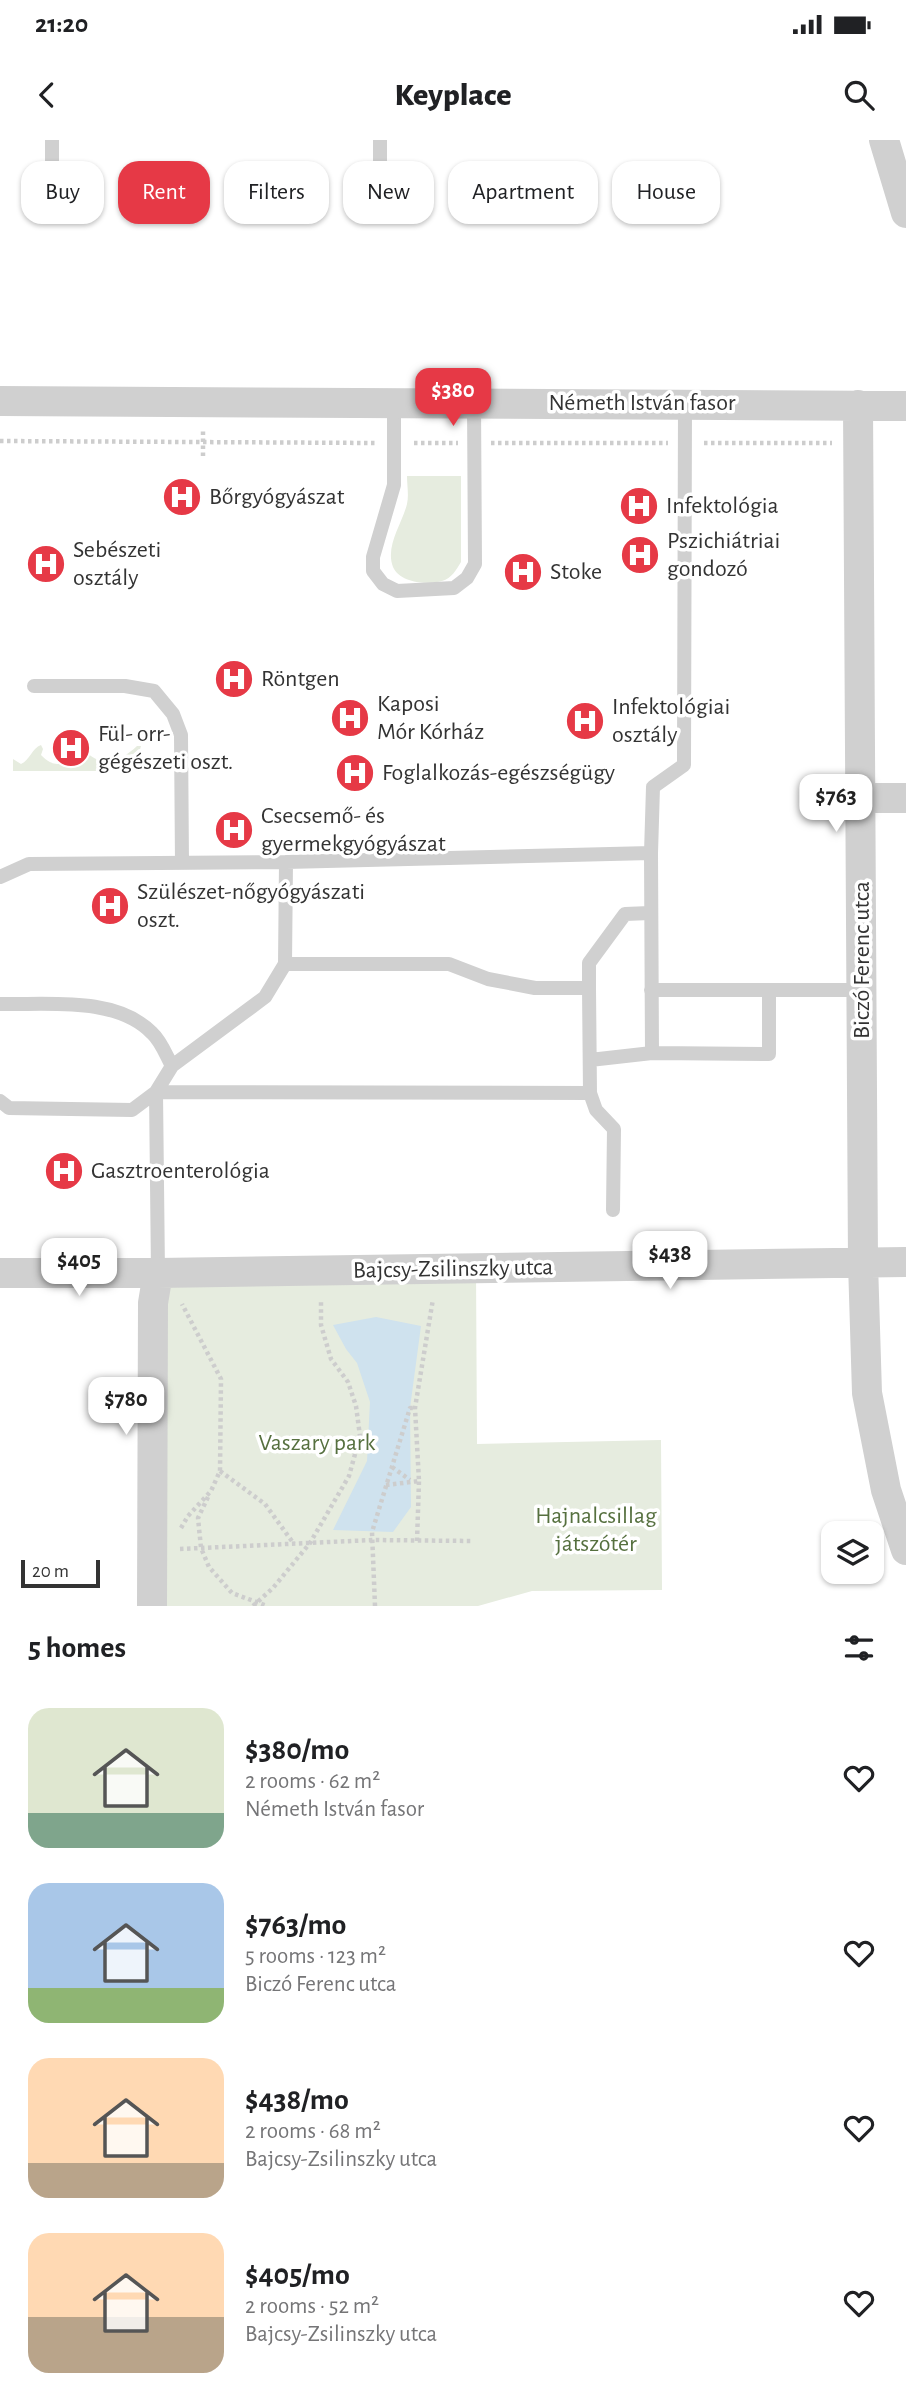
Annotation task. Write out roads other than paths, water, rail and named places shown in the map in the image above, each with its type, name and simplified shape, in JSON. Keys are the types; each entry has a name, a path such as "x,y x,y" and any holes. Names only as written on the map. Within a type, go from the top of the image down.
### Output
{"street":[{"path":"884,140 906,213"},
{"name":"Németh István fasor","path":"0,401 906,406"},
{"name":"Biczó Ferenc utca","path":"858,405 863,1263 867,1393 886,1490 906,1550"},
{"path":"861,798 906,798"},
{"name":"Bajcsy-Zsilinszky utca","path":"0,1273 906,1262"},
{"path":"152,1606 160,1550 153,1303 158,1273"}],"lane":[{"path":"52,140 52,161"},
{"path":"380,140 380,161"},
{"path":"394,402 394,485 373,557 373,571 383,584 397,590 454,588 467,578 475,564 474,403"},
{"path":"652,1053 650,913 653,787 684,765 685,403"},
{"path":"34,686 125,686 154,691 173,714 181,736 182,863"},
{"path":"0,877 29,864 286,862 651,853"},
{"path":"0,1101 9,1108 132,1110 156,1092 172,1066 265,997 285,964 286,862"},
{"path":"613,1210 614,1129 596,1110 590,1093 589,963 625,914 650,913"},
{"path":"285,964 449,964 488,979 535,988 589,988"},
{"path":"651,990 862,990"},
{"path":"590,1060 652,1053 769,1054 769,990"},
{"path":"0,1004 98,1006 135,1018 154,1034 172,1066"},
{"path":"156,1092 590,1093"},
{"path":"156,1092 158,1273"}],"water":[{"path":"376,1317 421,1326 410,1408 411,1507 393,1532 333,1530 367,1461 370,1402 357,1363 333,1325"}],"place":[{"name":"Bőrgyógyászat","path":"182,497"},
{"name":"Infektológia","path":"639,506"},
{"name":"Pszichiátriai gondozó","path":"640,555"},
{"name":"Sebészeti osztály","path":"46,564"},
{"name":"Stoke","path":"523,572"},
{"name":"Röntgen","path":"234,679"},
{"name":"Kaposi Mór Kórház","path":"350,718"},
{"name":"Infektológiai osztály","path":"585,721"},
{"name":"Fül- orr- gégészeti oszt.","path":"71,748"},
{"name":"Foglalkozás-egészségügy","path":"355,773"},
{"name":"Csecsemő- és gyermekgyógyászat","path":"234,830"},
{"name":"Szülészet-nőgyógyászati oszt.","path":"110,906"},
{"name":"Gasztroenterológia","path":"64,1171"}],"park label":[{"name":"Vaszary park","path":"317,1443"},
{"name":"Hajnalcsillag játszótér","path":"596,1530"}]}
